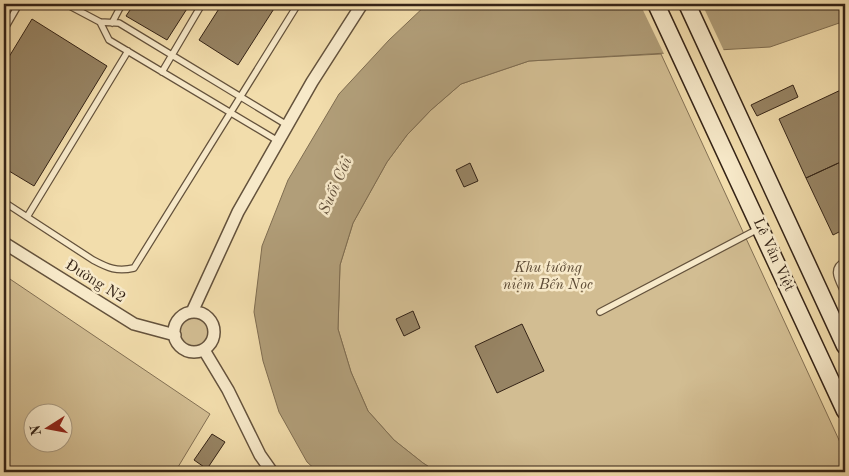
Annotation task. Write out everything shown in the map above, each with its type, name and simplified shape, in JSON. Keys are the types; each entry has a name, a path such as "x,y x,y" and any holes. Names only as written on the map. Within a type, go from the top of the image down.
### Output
{"main road":[{"name":"Lê Văn Việt","path":"656,4 845,411"},
{"name":"Lê Văn Việt","path":"688,4 845,346"},
{"path":"760,228 786,217"}],"street":[{"path":"192,312 238,212 312,82 362,4"},
{"name":"Đường N2","path":"4,243 134,324 175,335"},
{"path":"192,312 199,312 205,315 214,326 213,339 209,345 204,350 193,352 179,345 175,335 175,328 181,317 192,312"},
{"path":"204,350 228,390 260,455 272,472"}],"lane":[{"path":"4,30 19,4"},
{"path":"66,4 100,22 120,23 287,125"},
{"path":"112,22 122,4"},
{"path":"162,72 202,4"},
{"path":"4,202 93,260 109,268 124,270 134,268 298,4"},
{"path":"100,22 109,40 278,141"},
{"path":"28,217 128,51"},
{"path":"600,312 760,228"},
{"path":"845,262 840,264 837,269 837,275 845,294"}],"green space":[{"name":"Khu tưởng niệm Bến Nọc","path":"661,54 845,453 845,472 437,472 394,440 368,411 351,372 338,329 340,265 353,223 387,162 407,135 431,110 461,84 529,61"},
{"path":"4,275 210,414 175,472 4,472"},
{"path":"195,316 206,321 211,332 206,343 195,348 184,343 179,332 184,321"}],"water":[{"name":"Suối Cái","path":"427,4 845,4 845,21 770,47 529,61 461,84 431,110 407,135 387,162 353,223 340,265 338,329 351,372 368,411 394,440 437,472 318,472 307,462 279,412 263,361 254,312 262,246 288,180 339,94 389,40"}],"pier":[{"path":"640,4 702,4 725,53 665,56"}],"building":[{"path":"134,4 190,4 167,40 126,16"},
{"path":"222,4 277,4 238,65 199,40"},
{"path":"32,19 107,66 34,186 4,168 4,65"},
{"path":"793,85 798,97 757,116 751,105"},
{"path":"845,88 845,160 806,178 779,119"},
{"path":"845,160 845,229 833,235 806,178"},
{"path":"470,163 478,181 464,187 456,170"},
{"path":"413,311 420,328 404,336 396,319"},
{"path":"522,324 544,371 497,393 475,346"},
{"path":"212,434 225,442 207,469 194,460"}]}
